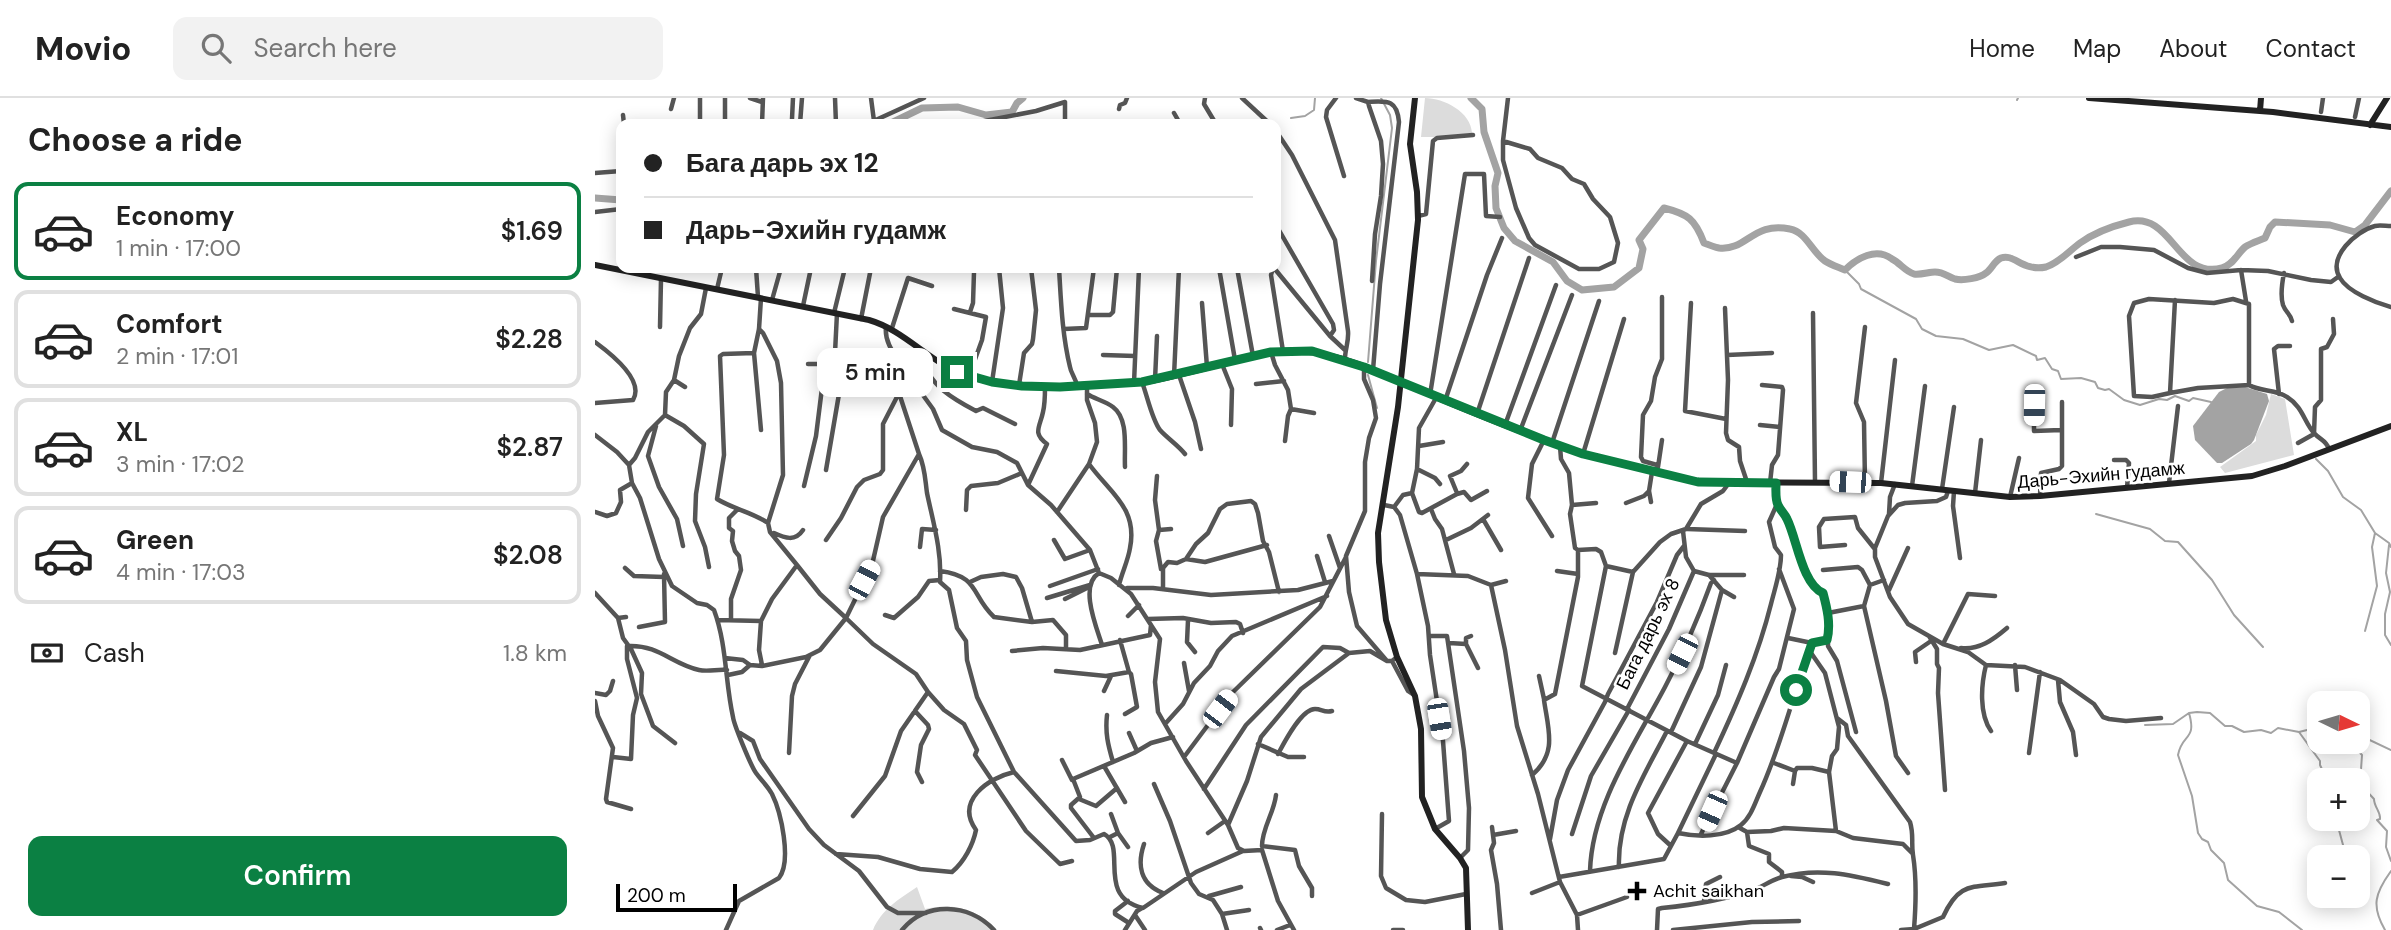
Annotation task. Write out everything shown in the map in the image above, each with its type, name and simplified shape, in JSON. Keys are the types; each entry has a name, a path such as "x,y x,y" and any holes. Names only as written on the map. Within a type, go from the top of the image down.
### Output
{"main road":[{"path":"1415,98 1410,137 1418,216 1400,382 1378,533 1379,562 1392,660 1415,696 1420,729 1422,797 1435,830 1460,858 1466,869 1468,930"},
{"path":"2089,98 2260,111 2391,127"},
{"path":"2260,111 2261,98"},
{"path":"2370,125 2387,98"},
{"name":"Дарь-Эхийн гудамж","path":"595,265 616,269"},
{"name":"Дарь-Эхийн гудамж","path":"633,273 803,306 889,327 944,366 969,377 1019,386 1138,383 1271,352 1312,351 1364,367 1583,454 1698,482 1881,483 2010,497 2040,496 2252,476 2389,429"}],"street":[{"path":"671,109 674,98"},
{"path":"700,98 700,119"},
{"path":"725,98 725,119"},
{"path":"750,98 763,100 762,119"},
{"path":"790,119 793,98"},
{"path":"800,119 801,98"},
{"path":"835,98 836,119"},
{"path":"871,98 874,119"},
{"path":"904,98 905,107"},
{"path":"880,119 924,98"},
{"path":"995,119 1036,111 1071,98"},
{"path":"1119,109 1119,105 1125,103 1127,98"},
{"path":"1205,98 1204,104 1213,119"},
{"path":"1242,98 1265,119"},
{"path":"1336,98 1327,110 1326,117 1344,176"},
{"path":"1356,98 1368,102 1387,102 1396,107 1399,122 1373,371"},
{"path":"1503,141 1530,149 1538,158 1562,168 1572,179 1584,184 1612,222 1618,243 1614,262 1599,269 1579,269 1529,239 1516,208 1503,160 1503,141 1508,98"},
{"path":"2321,112 2323,98"},
{"path":"2355,117 2359,98"},
{"path":"1065,102 1065,119"},
{"path":"1368,102 1381,141 1383,164 1372,281"},
{"path":"1174,113 1177,119"},
{"path":"623,115 623,119"},
{"path":"1418,216 1426,214 1433,141 1437,138 1473,135"},
{"path":"1281,138 1335,240 1348,331 1349,344 1345,350 1345,360"},
{"path":"595,173 616,171"},
{"path":"1487,491 1471,500 1464,492 1457,494 1431,509 1419,512 1412,493 1417,470 1420,425 1433,396 1465,174 1485,174 1486,216 1500,216"},
{"path":"595,212 616,210"},
{"path":"2391,226 2374,226 2341,248 2337,263 2338,277 2348,287 2391,307"},
{"path":"1281,234 1333,324 1334,330 1330,336"},
{"path":"1445,401 1502,238"},
{"path":"2076,257 2101,247 2120,247 2154,250 2188,268 2207,273 2241,270 2284,273 2330,282 2338,277"},
{"path":"1477,414 1529,258"},
{"path":"2241,270 2246,302 2249,304 2249,385"},
{"path":"717,290 721,273"},
{"path":"756,273 759,329 754,353 761,430"},
{"path":"772,300 780,273"},
{"path":"803,306 810,273"},
{"path":"804,486 816,436 825,364 835,353 835,313 844,273"},
{"path":"861,319 870,273"},
{"path":"970,312 974,273"},
{"path":"992,382 1003,308 1000,273"},
{"path":"1019,386 1024,353 1032,344 1033,338 1036,310 1032,273"},
{"path":"1059,273 1070,371 1076,378 1077,386"},
{"path":"1064,329 1086,328 1093,273"},
{"path":"1089,315 1110,315 1113,312 1117,273"},
{"path":"1139,273 1135,356 1138,383 1155,423 1185,454"},
{"path":"1179,273 1177,375 1195,422 1201,449"},
{"path":"1220,273 1235,360"},
{"path":"1238,273 1253,356"},
{"path":"1272,273 1283,351"},
{"path":"1278,273 1330,336 1345,350"},
{"path":"2284,273 2283,306 2290,313 2292,321"},
{"path":"932,286 908,278 885,336 888,342 933,408 942,430 972,447 1017,463 1028,485 1057,512 1090,550 1099,571 1126,589 1139,605 1161,644 1155,698 1158,712 1226,823 1238,848 1244,851"},
{"path":"660,327 661,279"},
{"path":"1506,425 1556,285"},
{"path":"629,465 647,432 665,415 665,396 674,380 688,332 701,314 706,288"},
{"path":"1520,431 1572,295"},
{"path":"1656,471 1655,463 1641,460 1641,457 1643,415 1651,401 1655,377 1662,359 1662,297"},
{"path":"2246,302 2233,299 2214,303 2149,299 2134,303 2129,316 2134,396 2152,397 2198,388 2249,385 2255,389 2286,396 2304,413 2314,434 2326,441 2329,449"},
{"path":"2170,393 2175,300"},
{"path":"1552,443 1599,301"},
{"path":"1202,303 1207,367"},
{"path":"1691,303 1685,411 1726,419"},
{"path":"954,309 986,317 969,377"},
{"path":"1725,309 1727,437 1737,445 1747,483"},
{"path":"1813,313 1815,482"},
{"path":"1583,454 1624,319"},
{"path":"2314,434 2315,407 2321,400 2321,349 2327,347 2334,334 2333,320"},
{"path":"1865,327 1856,402 1864,422 1865,483"},
{"path":"759,329 777,361 781,383 783,475 768,523 770,532 811,584 873,643 916,674 944,710 964,724 977,750 975,755 1025,831 1060,864 1072,861"},
{"path":"1155,380 1157,336"},
{"path":"595,342 624,366 625,372 636,386 636,393 633,400 595,404"},
{"path":"2279,394 2274,349 2278,346 2290,346"},
{"path":"1271,352 1288,390 1291,409 1286,441"},
{"path":"754,353 720,356 724,455 717,499 754,513 768,523"},
{"path":"827,470 845,359 835,353"},
{"path":"1727,355 1772,353"},
{"path":"927,354 924,360 927,369 950,397 976,411 983,408 1015,424"},
{"path":"1103,355 1135,356"},
{"path":"1881,483 1895,360"},
{"path":"808,364 825,364"},
{"path":"1222,364 1231,386 1231,425"},
{"path":"1184,757 1232,693 1313,614 1328,596 1333,580 1341,569 1365,511 1365,462 1376,418 1373,400 1364,379 1364,367"},
{"path":"826,540 857,487 864,480 882,473 883,424 899,393 904,369"},
{"path":"674,380 685,387"},
{"path":"1256,384 1284,381"},
{"path":"1762,385 1783,388 1778,455 1772,465 1777,504 1787,519 1811,585 1823,593 1828,613 1828,646 1837,661 1856,732"},
{"path":"1057,512 1089,464 1098,439 1087,386"},
{"path":"1912,486 1925,386"},
{"path":"1028,485 1047,444 1039,438 1037,430 1043,413 1045,387"},
{"path":"869,388 899,393"},
{"path":"899,393 924,466 936,530 940,580 949,590 957,628 966,641 967,660 977,697 1014,772 1076,841 1104,834 1110,837 1114,844 1113,878 1122,896 1143,908"},
{"path":"1087,394 1114,408 1121,416 1125,467"},
{"path":"2040,496 2041,473 2061,468 2062,402"},
{"path":"2034,405 2034,431 2061,430"},
{"path":"2169,484 2178,406"},
{"path":"1888,516 1901,504 1937,501 1945,497 1948,491 1954,407"},
{"path":"1291,409 1314,413"},
{"path":"665,415 684,426 704,444 696,494 695,521 709,567"},
{"path":"656,425 648,456 659,487 677,519 683,546"},
{"path":"1760,425 1780,427"},
{"path":"2298,443 2314,434"},
{"path":"595,435 629,465 632,484 640,498 664,575 665,622 639,627"},
{"path":"1544,440 1532,464 1528,498 1552,536"},
{"path":"1626,503 1644,496 1649,491 1662,440"},
{"path":"1975,494 1981,440"},
{"path":"1419,446 1443,442"},
{"path":"1544,700 1555,694 1578,574 1578,550 1575,548 1570,514 1572,505 1569,474 1561,459 1560,446"},
{"path":"725,658 762,666 797,660 820,650 846,618 872,565 883,517 919,454"},
{"path":"635,458 648,456"},
{"path":"2010,497 2019,458"},
{"path":"2114,460 2126,460 2129,463 2127,488"},
{"path":"1089,464 1124,504 1129,514 1131,544 1119,584"},
{"path":"1457,494 1450,476 1461,471 1467,464"},
{"path":"1417,470 1435,478 1440,484"},
{"path":"966,510 967,490 971,486 998,483 1022,473"},
{"path":"1157,475 1155,500 1159,530 1156,533 1156,546 1163,573"},
{"path":"1729,483 1723,491 1701,504 1685,530 1684,546 1694,571 1709,575 1744,575"},
{"path":"595,514 607,516 616,513 620,508 620,490 632,484"},
{"path":"1895,484 1890,497 1888,516 1875,548 1875,557 1907,624 1943,644 1968,652 1986,665 2015,665 2058,680 2094,704 2103,717 2126,721 2161,718"},
{"path":"1649,491 1651,502"},
{"path":"1948,491 1953,506 1960,558"},
{"path":"1394,508 1403,495 1412,493"},
{"path":"1186,559 1208,533 1220,509 1227,504 1251,501 1255,504 1279,592"},
{"path":"1572,505 1596,503"},
{"path":"1532,893 1560,880 1590,871 1664,859 1715,754 1747,680 1766,626 1781,555 1775,547 1769,522 1777,504"},
{"path":"1384,505 1394,508 1399,515 1417,574 1429,636 1449,799 1449,821 1435,830"},
{"path":"731,619 731,599 741,570 739,556 734,551 734,534 729,528 729,518 738,509"},
{"path":"1431,509 1446,540 1454,574"},
{"path":"1446,540 1471,528 1485,517 1501,550"},
{"path":"1845,545 1820,547 1819,527 1824,519 1855,517 1858,528 1875,548"},
{"path":"920,547 922,529 936,530"},
{"path":"1159,530 1171,529"},
{"path":"770,532 789,539 795,538 803,530"},
{"path":"1615,653 1633,572 1660,542 1671,534 1685,530 1745,531"},
{"path":"1329,536 1341,569"},
{"path":"1054,540 1065,559 1090,550"},
{"path":"1163,589 1163,568 1168,562 1186,559 1205,562 1267,545"},
{"path":"1550,841 1557,800 1568,770 1684,546"},
{"path":"1889,591 1908,548"},
{"path":"1578,550 1601,552 1606,566 1582,685 1687,741 1737,763"},
{"path":"1317,556 1325,582"},
{"path":"1346,556 1349,592 1357,626 1392,660"},
{"path":"762,666 759,650 761,621 772,599 797,565"},
{"path":"1606,566 1633,572"},
{"path":"1823,570 1858,567 1870,585 1864,606 1896,756 1908,773"},
{"path":"625,568 634,576 664,575"},
{"path":"1701,835 1779,669 1794,608 1779,569"},
{"path":"940,571 959,575 970,582 994,617 1032,622 1053,620 1066,635 1066,649"},
{"path":"1050,586 1099,571"},
{"path":"1065,598 1089,586 1099,571"},
{"path":"1557,571 1578,574"},
{"name":"Бага дарь эх 8","path":"1571,834 1591,776 1669,629 1694,571"},
{"path":"970,582 981,577 1003,574 1016,577 1032,622"},
{"path":"1417,574 1468,576 1491,585 1506,581"},
{"path":"664,575 678,592 697,603 711,607 717,620 728,673 732,716 754,769 764,780 775,802 786,862 779,878 739,901 726,930"},
{"path":"1709,575 1722,590 1734,597"},
{"path":"885,615 894,618 918,597 929,581 940,580"},
{"path":"1126,589 1163,589 1211,595 1298,590 1333,580"},
{"path":"1590,871 1591,849 1607,800 1682,654 1714,580"},
{"path":"1870,585 1884,580"},
{"path":"1491,585 1517,726 1560,880 1577,915 1578,930"},
{"path":"1047,597 1089,586"},
{"path":"1089,586 1095,623 1102,645"},
{"path":"1619,867 1620,839 1630,803 1701,667 1722,590"},
{"path":"595,593 618,618 622,638 642,673 641,694 653,726 675,743"},
{"path":"1943,644 1968,594 1995,596"},
{"path":"1165,724 1183,704 1194,683 1210,666 1220,648 1233,636 1328,596"},
{"path":"1128,616 1139,605"},
{"path":"1828,613 1864,606"},
{"path":"618,618 626,617"},
{"path":"717,620 761,621"},
{"path":"1188,620 1187,642 1195,653"},
{"path":"1149,621 1236,622 1248,623 1254,627"},
{"path":"1012,651 1043,648 1080,650 1150,635 1149,621"},
{"path":"1240,624 1243,633"},
{"path":"1956,649 1972,649 1987,643 2007,628"},
{"path":"1429,636 1447,635 1449,643 1469,808 1468,850 1460,858"},
{"path":"1471,636 1466,638 1466,644 1478,668"},
{"path":"1788,638 1812,643 1827,640"},
{"path":"1916,662 1915,652 1930,638"},
{"path":"1930,638 1937,649 1939,668 1945,790"},
{"path":"1121,640 1137,707 1125,714"},
{"path":"1449,643 1466,644"},
{"path":"1678,833 1719,834 1738,827 1747,819 1774,763 1812,643"},
{"path":"628,646 656,649 700,671 742,672 750,665"},
{"path":"613,757 631,759 633,715 637,698 627,659 628,646"},
{"path":"1204,789 1246,725 1310,657 1328,646 1349,653"},
{"path":"1809,650 1825,673 1840,734 1829,772 1836,831"},
{"path":"1208,833 1226,823 1247,780 1258,744 1301,689 1349,653 1370,651 1392,660"},
{"path":"789,752 792,696 810,654"},
{"path":"1184,663 1190,692"},
{"path":"1695,744 1718,695 1725,665"},
{"path":"1986,665 1982,703 1987,726 1991,731"},
{"path":"2015,665 2017,690"},
{"path":"1056,671 1112,675 1129,672"},
{"path":"2029,753 2040,672"},
{"path":"1104,691 1112,675"},
{"path":"1532,775 1542,766 1550,745 1539,676"},
{"path":"2058,680 2060,702 2073,732 2076,755"},
{"path":"595,693 605,695 610,691 613,681"},
{"path":"853,817 885,776 901,731 928,692"},
{"path":"595,701 600,720 613,748 606,799 607,802 631,809"},
{"path":"1277,754 1298,720 1315,709 1327,713 1332,711"},
{"path":"915,711 929,729 921,746 917,772 922,782"},
{"path":"1107,715 1104,737 1109,744 1113,762"},
{"path":"1837,718 1846,725 1848,736 1910,822 1914,834 1912,853 1917,872 1914,929"},
{"path":"739,732 753,741 760,759 809,829 824,845 865,878 891,911 926,913"},
{"path":"1129,733 1137,751"},
{"path":"1072,780 1151,743 1173,737"},
{"path":"1670,845 1658,834 1648,813 1687,741"},
{"path":"1258,744 1277,754 1304,757"},
{"path":"1062,760 1079,799 1096,806 1117,788"},
{"path":"1774,763 1795,771"},
{"path":"1104,766 1125,802"},
{"path":"1793,783 1797,768 1829,772"},
{"path":"836,853 878,857 920,869 952,872 959,866 974,838 975,830 969,821 968,808 991,781 1014,772"},
{"path":"1154,784 1191,883 1199,894 1213,900 1222,914 1227,930"},
{"path":"1276,795 1262,837 1262,848 1272,884 1292,927 1276,930"},
{"path":"1079,799 1071,808 1094,838"},
{"path":"1111,814 1118,833 1128,847"},
{"path":"1382,814 1381,876 1386,888 1406,900 1425,902 1466,894"},
{"path":"1492,827 1494,843 1491,850 1499,895 1501,930"},
{"path":"1738,827 1747,832 1784,828 1836,831 1853,838 1903,844 1912,853"},
{"path":"1493,835 1516,831"},
{"path":"1747,832 1749,846 1769,854 1769,862 1782,872 1782,877"},
{"path":"1110,837 1118,833"},
{"path":"1143,844 1140,872 1149,884 1164,893"},
{"path":"1125,930 1143,908 1189,876 1244,851 1280,846 1294,850 1299,866 1313,888 1312,896"},
{"path":"1657,930 1658,909 1734,895 1782,877 1804,872 1822,871 1888,884"},
{"path":"1789,875 1813,882"},
{"path":"1704,901 1706,884 1720,877"},
{"path":"1901,930 1914,929 1943,917 1950,902 1963,889 2005,883"},
{"path":"1208,896 1241,887"},
{"path":"1577,915 1627,897"},
{"path":"1128,901 1115,911 1115,914 1129,923"},
{"path":"902,930 917,917 943,908 964,910 978,916 994,930"},
{"path":"1222,914 1249,910"},
{"path":"1135,915 1145,930"},
{"path":"1673,930 1752,922 1799,921"},
{"path":"1392,930 1403,930"}],"shaded area":[{"path":"1425,98 1448,104 1462,113 1472,133 1454,137 1421,137"},
{"path":"2245,387 2267,394 2269,401 2251,444 2222,463 2217,463 2195,440 2193,426 2219,392 2227,388"},
{"path":"2271,394 2285,399 2294,455 2225,473 2220,467 2256,441"},
{"path":"917,887 925,909 945,906 964,909 982,917 997,930 873,930 886,911"}],"waterway":[{"path":"899,119 922,108 958,107 986,115 1012,112 1023,98"},
{"path":"1291,118 1305,116 1314,110 1315,98"},
{"path":"1368,362 1376,261 1392,128 1390,115 1381,98"},
{"path":"1471,98 1482,109 1484,132 1498,173 1495,186 1496,208 1504,228 1515,241 1553,262 1567,281 1582,290 1614,287 1639,268 1643,249 1639,240 1664,208 1690,219 1704,243 1717,248 1737,245 1767,229 1790,229 1805,238 1825,261 1845,270 1861,258 1880,254 1914,274 1938,272 1962,280 1983,275 1999,259 2006,257 2031,267 2046,267 2097,233 2129,222 2143,221 2155,226 2195,264 2207,269 2222,268 2232,262 2245,247 2265,238 2275,222 2330,225 2355,232 2365,225 2391,191"},
{"path":"595,198 616,200"},
{"path":"1845,270 1861,289 1916,319 1922,329 1936,336 1963,339 1989,350 2013,345 2036,356 2037,360 2045,358 2052,369 2058,371 2061,379 2081,378 2095,382 2098,388 2109,389 2124,400 2140,405 2175,396 2189,401 2193,398 2211,402"},
{"path":"1368,375 1377,408"},
{"path":"2316,459 2328,471 2343,497 2361,510 2375,533 2391,547"},
{"path":"2096,514 2150,529 2165,541 2178,542 2212,580 2234,615 2263,647"},
{"path":"2365,631 2377,586 2372,547 2375,533"},
{"path":"2389,545 2386,573 2390,592 2385,614 2385,635 2391,645"},
{"path":"2145,725 2173,724 2189,713 2197,712 2210,713 2225,726 2232,726 2244,732 2261,730 2271,733 2278,728 2299,732 2307,730"},
{"path":"2189,713 2190,733 2178,755 2192,796 2198,833 2224,863 2228,880 2257,906 2279,912 2302,930"},
{"path":"2299,732 2320,761 2321,768"},
{"path":"2370,740 2391,750"},
{"path":"2361,754 2360,784 2374,799 2380,816 2377,820 2387,831 2386,847 2391,861"},
{"path":"2339,831 2343,845"},
{"path":"2385,930 2378,914 2377,900 2381,886 2391,871"}],"place":[{"name":"Achit saikhan","path":"1637,891"}],"route":[{"path":"957,372 992,382 1060,387 1142,382 1271,352 1312,351 1364,367 1436,398 1583,454 1698,482 1776,483 1777,504 1787,519 1811,585 1823,593 1828,613 1827,640 1812,643 1796,690"}]}
